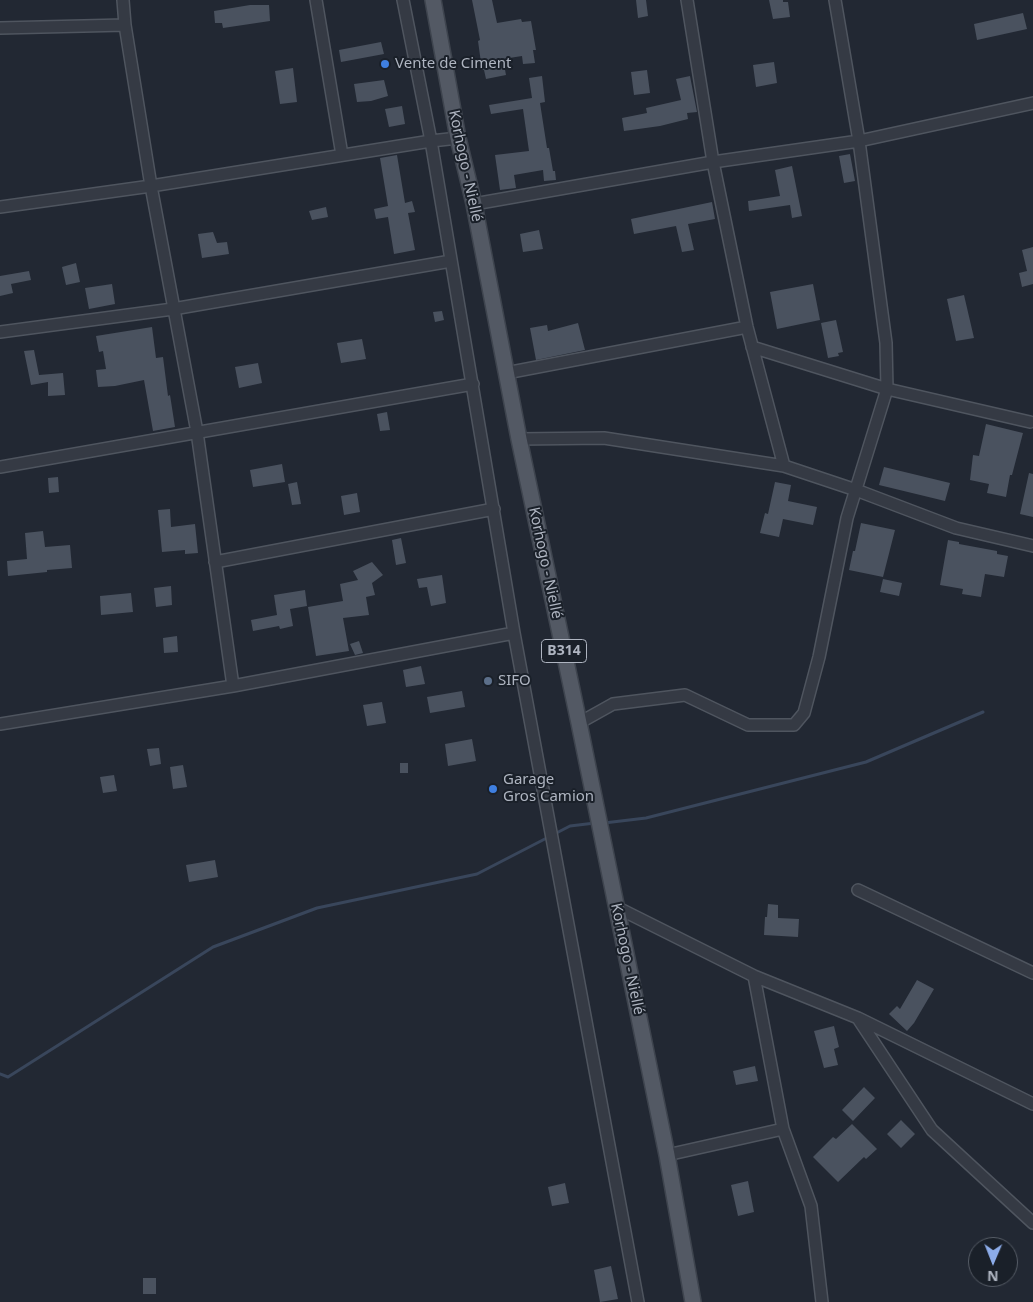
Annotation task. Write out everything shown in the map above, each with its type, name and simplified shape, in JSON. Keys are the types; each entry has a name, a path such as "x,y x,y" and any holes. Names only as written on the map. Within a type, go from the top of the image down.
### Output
{"main road":[{"name":"Korhogo - Niellé","path":"433,0 458,138 474,204 519,439 667,1155 693,1302"}],"street":[{"path":"123,0 125,26 151,186 197,432 233,686"},
{"path":"316,0 342,155"},
{"path":"403,0 431,141 514,633 638,1302"},
{"path":"687,0 713,162 747,327 784,466"},
{"path":"579,723 613,704 685,695 748,725 794,725 804,713 847,518 887,388 886,343 859,141 835,0"},
{"path":"0,28 125,26"},
{"path":"474,204 713,162 859,141 1033,103"},
{"path":"0,207 151,186 458,138"},
{"path":"0,332 173,309 451,261"},
{"path":"506,373 747,327"},
{"path":"752,347 887,388 1030,422"},
{"path":"0,467 473,384"},
{"path":"519,439 604,438 784,466 856,490 956,528 1033,546"},
{"path":"215,562 494,509"},
{"path":"0,724 233,686 514,633"},
{"path":"858,890 1033,973"},
{"path":"616,907 754,976 858,1018 1033,1104"},
{"path":"754,976 783,1129 811,1206 822,1302"},
{"path":"858,1018 932,1130 1033,1223"},
{"path":"667,1155 783,1129"}],"building":[{"path":"472,0 492,0 497,23 521,19 522,22 531,21 536,50 533,50 535,63 523,64 522,56 503,59 506,75 486,79 484,70 482,70 478,41 480,40"},
{"path":"636,0 646,0 648,16 638,18"},
{"path":"769,0 788,2 790,17 773,19"},
{"path":"250,5 269,5 270,21 223,28 222,23 215,23 214,11"},
{"path":"1023,13 1027,29 977,40 974,24"},
{"path":"381,42 384,54 341,62 339,50"},
{"path":"774,62 777,83 756,87 753,65"},
{"path":"293,68 297,102 280,104 275,71"},
{"path":"647,70 650,93 634,95 631,72"},
{"path":"542,76 545,102 540,103 547,148 549,148 556,180 544,181 543,170 514,175 516,188 500,190 495,155 529,151 523,109 491,114 489,105 532,98 529,78"},
{"path":"690,76 697,112 687,113 688,119 660,126 624,131 622,118 647,113 646,108 681,100 676,79"},
{"path":"384,80 388,96 371,101 357,102 354,84"},
{"path":"402,106 405,124 389,127 385,109"},
{"path":"850,154 855,181 844,183 839,156"},
{"path":"397,155 405,203 412,201 415,212 408,213 415,250 394,254 388,217 376,219 374,209 388,206 380,158"},
{"path":"792,166 802,216 792,218 790,205 749,211 748,201 780,196 775,170"},
{"path":"712,202 715,219 688,224 694,250 682,252 676,226 634,234 631,219"},
{"path":"326,207 328,217 312,220 309,211"},
{"path":"539,230 543,249 523,252 520,234"},
{"path":"213,232 217,243 227,242 229,254 202,258 198,234"},
{"path":"1033,247 1033,284 1022,287 1019,273 1027,271 1022,250"},
{"path":"76,263 80,282 66,285 62,267"},
{"path":"29,271 31,280 11,284 13,293 0,296 0,276"},
{"path":"112,284 115,304 89,309 85,288"},
{"path":"813,284 820,320 777,329 770,292"},
{"path":"964,295 974,338 956,341 947,299"},
{"path":"442,311 444,320 435,322 433,312"},
{"path":"836,320 843,352 838,353 839,356 828,358 821,323"},
{"path":"578,323 585,350 536,360 530,328 547,325 548,331"},
{"path":"152,327 156,358 163,357 168,396 170,395 175,427 153,431 144,380 115,386 98,387 96,370 106,369 103,351 99,352 96,336"},
{"path":"362,339 366,359 341,363 337,343"},
{"path":"34,350 39,375 63,373 65,395 48,396 48,382 31,385 24,351"},
{"path":"258,363 262,383 239,388 235,367"},
{"path":"387,412 390,430 380,431 377,414"},
{"path":"986,424 1023,433 1012,475 1010,475 1006,497 987,493 989,484 970,480 973,455 979,456"},
{"path":"282,464 285,482 253,487 250,470"},
{"path":"884,467 950,483 945,501 879,485"},
{"path":"1029,473 1033,474 1033,517 1020,514"},
{"path":"58,477 59,492 49,493 48,478"},
{"path":"297,482 301,504 292,505 288,484"},
{"path":"775,482 791,485 788,501 817,507 813,525 783,519 779,537 760,533 765,513 768,514"},
{"path":"357,493 360,512 344,515 341,496"},
{"path":"170,509 171,527 195,524 198,553 185,554 185,550 162,552 158,510"},
{"path":"861,523 895,530 883,577 849,570"},
{"path":"43,531 45,547 70,545 72,568 8,576 7,561 27,559 25,533"},
{"path":"401,538 406,563 396,565 392,540"},
{"path":"948,540 997,551 997,554 1008,556 1004,577 985,574 981,597 962,594 963,589 940,585"},
{"path":"372,562 383,575 372,583 375,595 366,597 369,615 343,618 349,651 316,656 308,607 343,601 340,584 358,580 353,571"},
{"path":"442,575 446,603 431,606 427,587 419,588 417,579"},
{"path":"883,579 902,583 899,596 880,592"},
{"path":"171,586 172,605 156,607 154,588"},
{"path":"305,590 307,606 290,609 293,626 280,629 279,626 253,631 251,620 277,615 274,595"},
{"path":"131,593 133,612 101,615 100,596"},
{"path":"177,636 178,652 164,653 163,638"},
{"path":"359,641 363,653 355,655 350,644"},
{"path":"421,666 425,684 406,687 403,670"},
{"path":"462,691 465,707 430,713 427,697"},
{"path":"382,702 386,723 367,726 363,705"},
{"path":"472,739 476,761 448,766 445,744"},
{"path":"159,748 161,764 150,766 147,749"},
{"path":"400,763 408,763 408,773 400,773"},
{"path":"183,765 187,787 173,789 170,767"},
{"path":"114,775 117,791 103,793 100,777"},
{"path":"215,860 218,877 189,882 186,865"},
{"path":"768,904 778,905 778,918 799,919 798,937 764,935"},
{"path":"917,980 934,989 914,1023 907,1031 889,1014 897,1006 900,1009"},
{"path":"834,1026 839,1047 834,1049 838,1065 824,1068 814,1031"},
{"path":"755,1066 758,1081 736,1085 733,1071"},
{"path":"864,1087 875,1098 853,1121 842,1110"},
{"path":"901,1120 915,1134 901,1148 887,1134"},
{"path":"852,1124 877,1149 866,1159 864,1157 838,1182 813,1157 833,1137 836,1139"},
{"path":"748,1181 754,1212 738,1216 731,1185"},
{"path":"565,1183 569,1203 552,1206 548,1187"},
{"path":"611,1266 618,1299 600,1302 594,1270"},
{"path":"143,1278 156,1278 156,1294 143,1294"}],"waterway":[{"path":"604,823 646,818 866,762 983,712"},
{"path":"0,1074 8,1077 213,947 317,908 477,874 570,826 595,823"}],"place":[{"name":"Vente de Ciment","path":"385,64"},
{"name":"SIFO","path":"488,681"},
{"name":"Garage Gros Camion","path":"493,789"}]}
